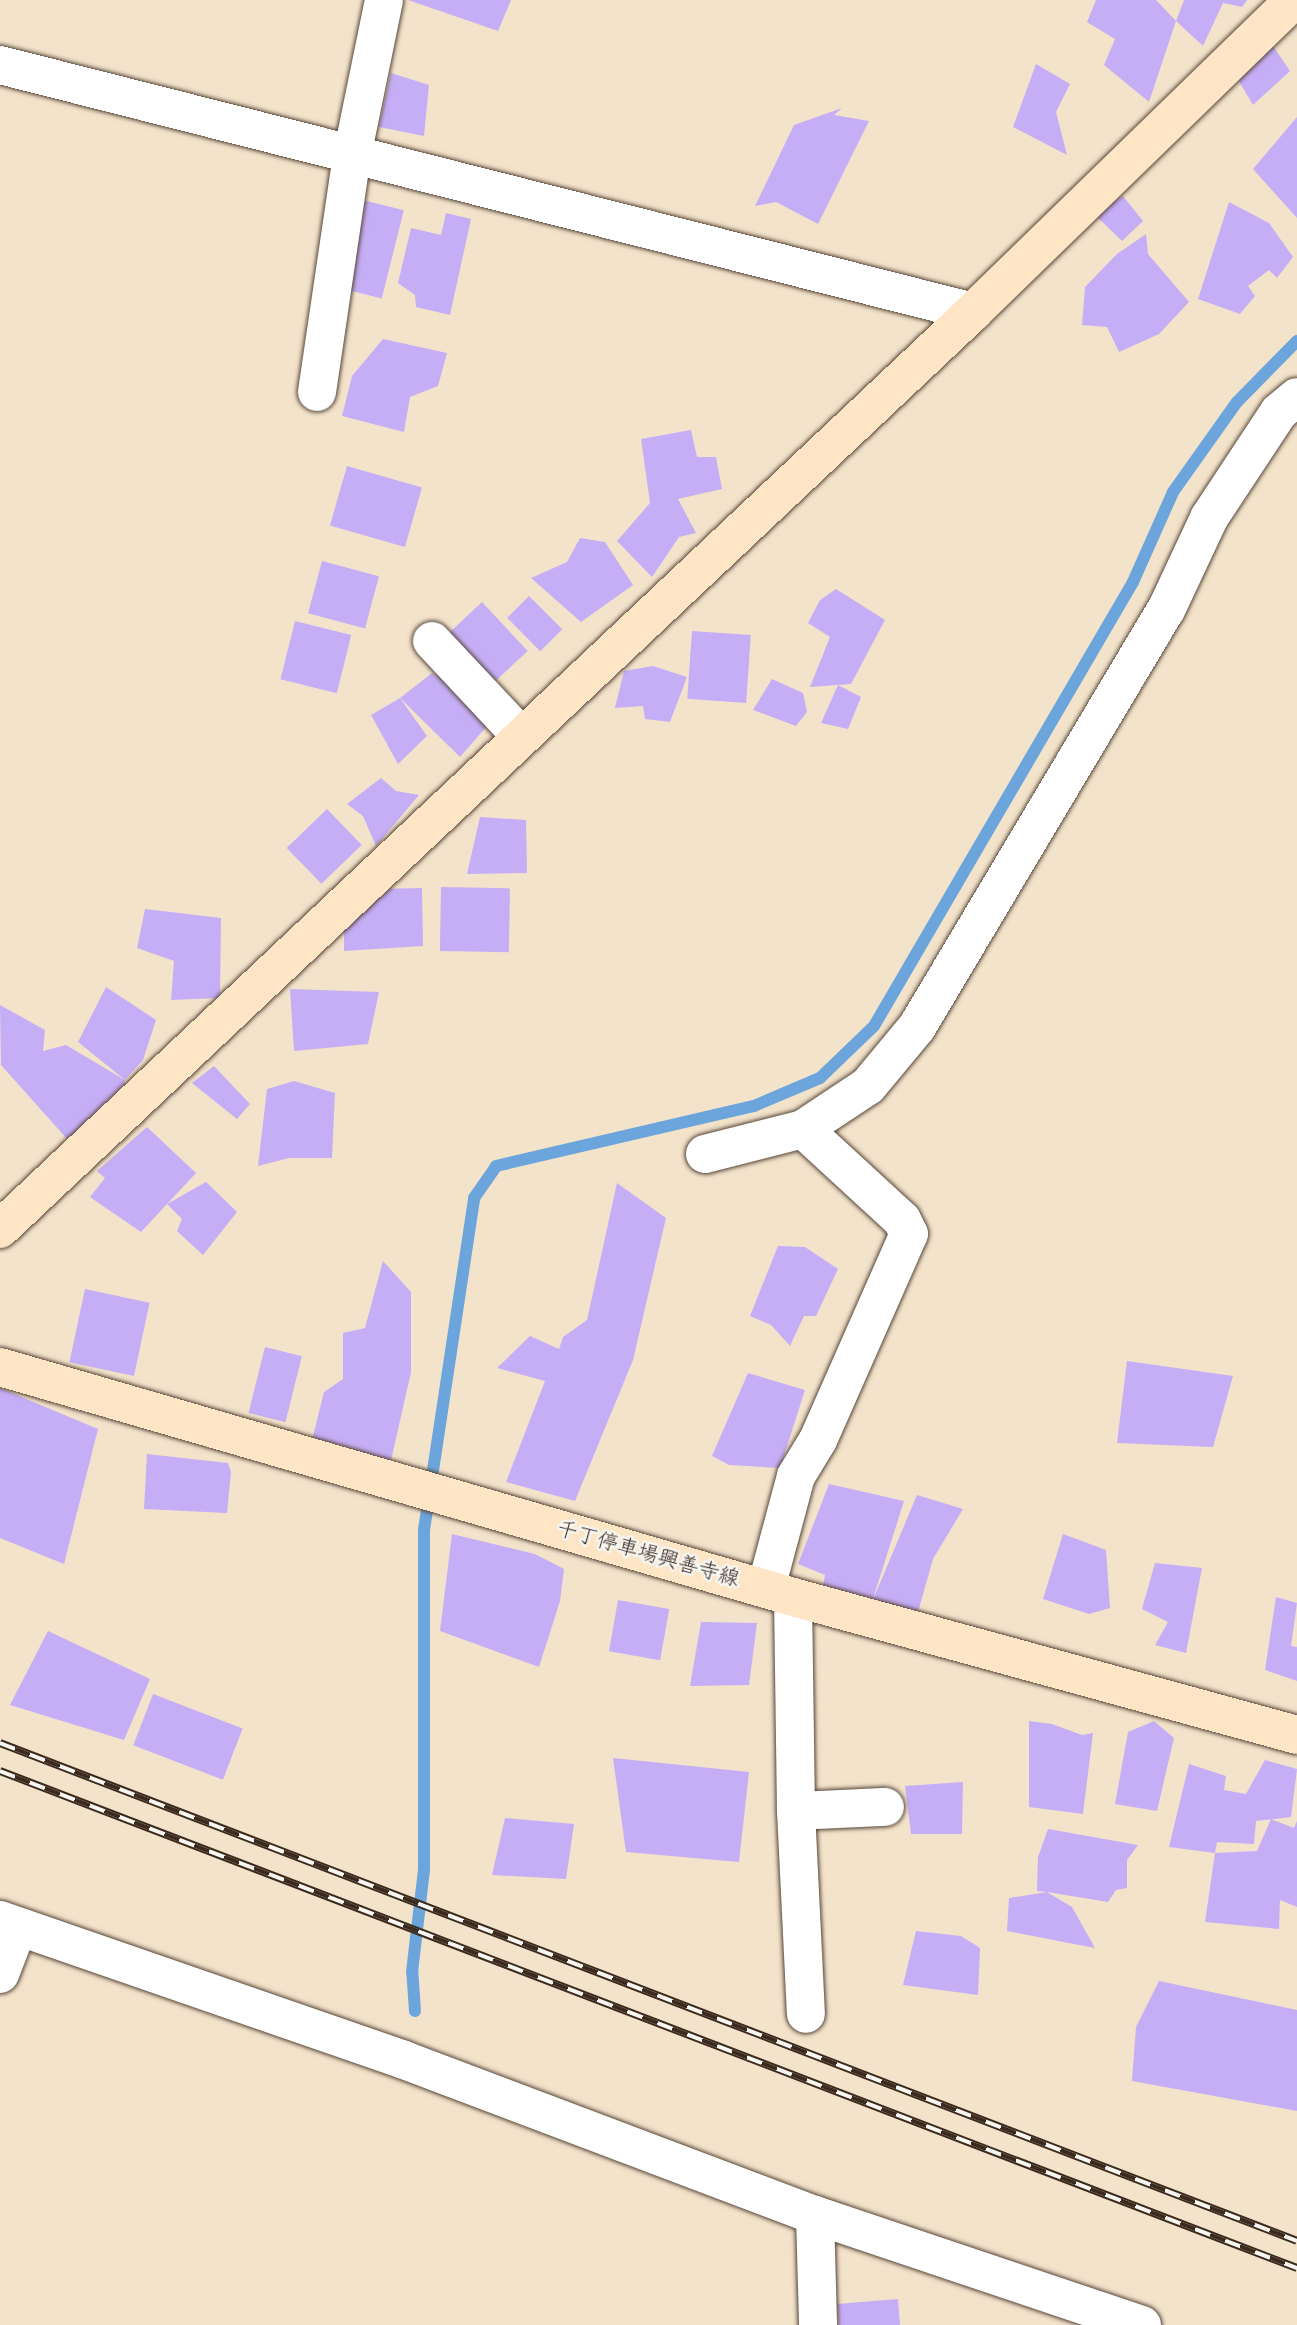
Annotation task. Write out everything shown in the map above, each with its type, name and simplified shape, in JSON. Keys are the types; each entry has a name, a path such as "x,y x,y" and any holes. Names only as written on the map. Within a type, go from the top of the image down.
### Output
{"street":[{"path":"317,393 352,156 384,0"},
{"path":"0,1229 520,736 973,312 1294,0"},
{"path":"0,65 973,312"},
{"path":"705,1154 803,1129 868,1086 917,1027 1166,610 1209,518 1279,412 1297,397"},
{"path":"432,641 520,736"},
{"path":"803,1129 902,1220 909,1234 818,1440 796,1476 779,1592 796,1811 806,2014"},
{"name":"千丁停車場興善寺線","path":"0,1367 779,1592 1297,1735"},
{"path":"796,1811 885,1807"},
{"path":"0,1974 9,1923 404,2060 815,2215 1142,2325"},
{"path":"815,2215 818,2325"}],"building":[{"path":"408,0 511,0 498,31"},
{"path":"1096,0 1156,0 1176,21 1149,102 1104,65 1115,39 1087,22"},
{"path":"1184,0 1247,0 1242,7 1223,3 1203,46 1176,21"},
{"path":"1273,46 1290,71 1253,105 1233,71"},
{"path":"1036,64 1070,84 1056,112 1067,155 1013,127"},
{"path":"391,73 429,85 424,136 379,127"},
{"path":"842,108 834,115 869,121 818,224 776,202 755,206 794,125"},
{"path":"1297,117 1297,218 1253,169"},
{"path":"1123,196 1143,221 1122,241 1094,214"},
{"path":"363,200 404,210 382,298 341,288"},
{"path":"1229,202 1269,223 1293,257 1277,278 1269,270 1248,286 1255,296 1240,314 1198,299"},
{"path":"446,213 471,219 450,315 416,307 415,295 398,283 411,228 441,235"},
{"path":"1146,234 1148,254 1189,302 1159,334 1119,352 1107,327 1082,325 1085,287 1117,254"},
{"path":"383,339 447,353 438,386 410,397 404,432 342,416 352,376"},
{"path":"691,430 697,457 716,457 722,489 678,499 696,533 679,537 652,577 617,541 650,503 641,439"},
{"path":"347,466 422,487 405,547 330,526"},
{"path":"580,538 605,542 633,585 581,622 531,578 567,562"},
{"path":"322,561 379,576 365,628 308,613"},
{"path":"836,589 885,620 851,684 810,687 830,637 808,623 820,600"},
{"path":"529,596 562,629 540,651 507,618"},
{"path":"482,602 528,651 495,682 449,633"},
{"path":"295,621 351,635 337,693 280,679"},
{"path":"692,631 751,635 746,703 687,699"},
{"path":"653,666 687,677 670,722 645,719 643,706 615,708 624,671"},
{"path":"432,673 447,681 488,725 460,757 400,698"},
{"path":"772,679 803,693 807,712 796,726 753,710"},
{"path":"838,685 861,697 848,729 821,723"},
{"path":"400,698 427,736 398,764 371,715"},
{"path":"381,778 396,791 419,795 376,846 363,816 347,804"},
{"path":"327,809 362,845 321,884 287,848"},
{"path":"480,817 526,820 527,873 467,874"},
{"path":"441,887 510,888 509,952 440,951"},
{"path":"422,888 423,946 344,951 344,921 375,889"},
{"path":"145,909 221,918 220,998 171,1000 174,961 137,948"},
{"path":"106,987 156,1020 143,1060 125,1080 78,1042"},
{"path":"290,989 379,992 368,1044 294,1051"},
{"path":"0,1005 45,1030 43,1051 66,1045 125,1080 124,1090 68,1140 1,1065"},
{"path":"214,1066 250,1104 237,1119 192,1083"},
{"path":"294,1081 335,1093 332,1158 289,1158 258,1166 267,1089"},
{"path":"147,1127 196,1173 141,1232 90,1197 105,1178 97,1171"},
{"path":"206,1182 237,1212 203,1255 177,1231 182,1219 167,1204"},
{"path":"617,1183 666,1218 633,1360 575,1501 506,1482 545,1381 497,1368 530,1336 559,1349 563,1337 587,1320"},
{"path":"778,1246 805,1247 838,1269 816,1316 804,1316 790,1346 771,1325 750,1316"},
{"path":"383,1261 411,1292 411,1372 390,1465 311,1444 324,1392 343,1379 343,1333 365,1328"},
{"path":"85,1289 150,1303 134,1376 69,1362"},
{"path":"265,1347 302,1356 285,1422 249,1413"},
{"path":"1127,1361 1233,1376 1213,1447 1117,1443"},
{"path":"748,1373 805,1390 780,1468 729,1465 712,1456"},
{"path":"0,1388 98,1429 64,1564 0,1538"},
{"path":"147,1454 228,1463 231,1472 227,1513 144,1509"},
{"path":"829,1484 904,1501 872,1602 917,1495 963,1509 933,1559 916,1619 823,1586 825,1575 798,1564"},
{"path":"452,1534 535,1554 564,1569 560,1601 539,1667 440,1631"},
{"path":"1063,1534 1106,1550 1110,1608 1089,1614 1043,1599"},
{"path":"1155,1563 1202,1568 1186,1653 1155,1645 1168,1622 1142,1609"},
{"path":"1276,1597 1297,1603 1291,1646 1297,1647 1297,1681 1265,1670"},
{"path":"618,1600 669,1609 660,1660 609,1651"},
{"path":"701,1622 757,1623 749,1685 690,1686"},
{"path":"48,1631 150,1679 124,1740 10,1705"},
{"path":"153,1694 243,1728 223,1780 133,1745"},
{"path":"1029,1721 1052,1724 1082,1735 1093,1733 1083,1814 1029,1807"},
{"path":"1154,1721 1174,1738 1157,1811 1115,1804 1128,1732"},
{"path":"613,1758 749,1772 739,1862 626,1852"},
{"path":"1265,1760 1297,1769 1291,1817 1256,1821 1254,1844 1217,1842 1215,1853 1169,1847 1189,1764 1226,1776 1224,1790 1246,1794"},
{"path":"963,1782 962,1834 911,1834 905,1786"},
{"path":"505,1818 574,1824 566,1879 492,1875"},
{"path":"1271,1819 1294,1828 1297,1821 1297,1907 1280,1900 1279,1929 1205,1922 1215,1853 1257,1851"},
{"path":"1048,1829 1138,1845 1127,1860 1127,1888 1116,1890 1108,1902 1037,1891 1038,1857"},
{"path":"1047,1892 1072,1907 1095,1948 1007,1931 1009,1898"},
{"path":"916,1931 961,1936 980,1948 978,1995 903,1985"},
{"path":"1159,1981 1297,2010 1297,2111 1132,2081 1136,2027"},
{"path":"898,2299 900,2325 839,2325 837,2304"}],"waterway":[{"path":"415,2011 412,1972 424,1870 424,1530 474,1198 496,1166 754,1106 820,1078 874,1026 1133,582 1173,492 1237,402 1297,341"}],"railway":[{"path":"0,1743 1297,2241"},
{"path":"0,1771 1297,2268"}]}
